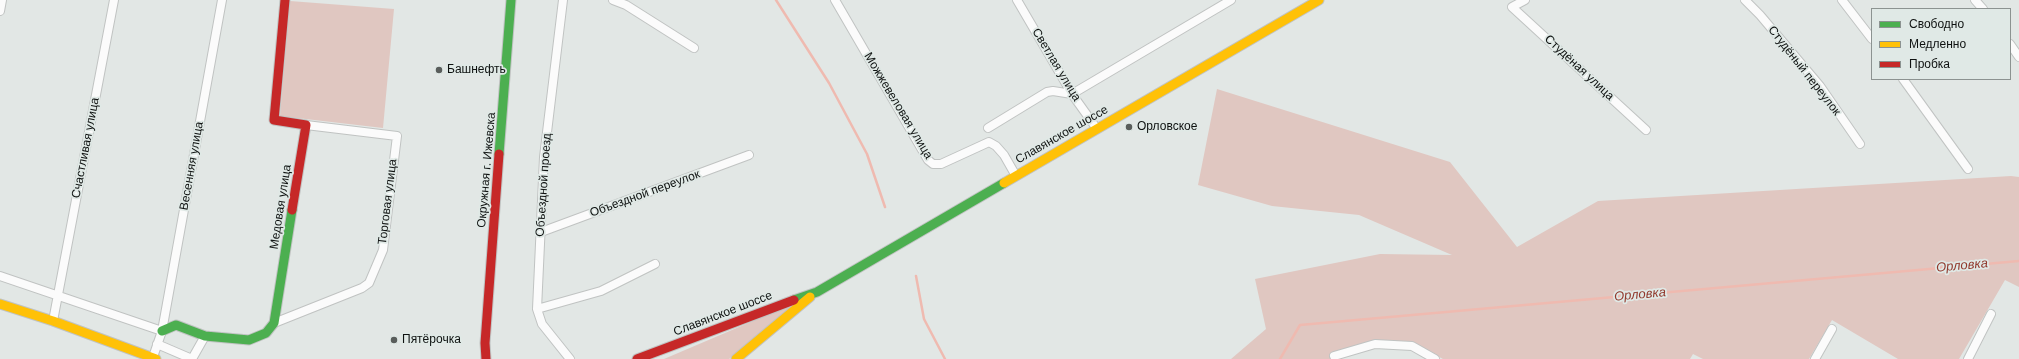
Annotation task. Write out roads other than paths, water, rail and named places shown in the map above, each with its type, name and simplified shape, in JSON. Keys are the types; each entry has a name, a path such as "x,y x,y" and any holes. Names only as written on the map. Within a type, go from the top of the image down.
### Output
{"main road":[{"path":"285,0 274,120 306,125"},
{"name":"Окружная г. Ижевска","path":"486,359 485,343 511,0"},
{"name":"Славянское шоссе","path":"736,359 817,292 1319,0"},
{"name":"Медовая улица","path":"274,323 306,125"},
{"name":"Славянское шоссе","path":"637,359 817,292"},
{"path":"0,304 53,321 155,358"},
{"path":"162,331 176,325 205,336 249,340 266,333 274,323"},
{"name":"Окружная г. Ижевска","path":"480,359 485,343"}],"street":[{"path":"0,11 2,0"},
{"name":"Счастливая улица","path":"53,321 114,0"},
{"name":"Весенняя улица","path":"155,358 157,344 162,331 222,0"},
{"name":"Объездной проезд","path":"564,0 544,157 537,309 542,324 570,359"},
{"path":"613,0 626,5 694,48"},
{"name":"Можжевеловая улица","path":"835,0 928,160 933,164 941,164 989,142 996,146 1004,156 1016,176"},
{"name":"Светлая улица","path":"1017,0 1072,94 1097,129"},
{"path":"988,128 1047,92 1052,91 1072,94 1231,0"},
{"name":"Студёная улица","path":"1525,0 1512,7 1646,130"},
{"name":"Студёный переулок","path":"1745,0 1760,15 1820,86 1860,144"},
{"path":"1842,0 1871,38"},
{"path":"1976,0 1982,8"},
{"path":"2011,45 2019,57"},
{"path":"1904,80 1968,169"},
{"name":"Торговая улица","path":"274,323 362,288 369,283 383,250 397,136 306,125"},
{"name":"Объездной переулок","path":"541,232 749,156"},
{"path":"537,309 553,303 601,291 655,264"},
{"path":"0,276 162,331"},
{"path":"1968,359 1991,314"},
{"path":"1815,359 1832,328"},
{"path":"157,344 192,359 205,336"},
{"path":"1334,356 1375,344 1412,346 1435,359"}],"waterway":[{"path":"776,0 829,83 867,154 885,207"},
{"name":"Орловка","path":"1280,359 1300,325 2019,261"},
{"path":"916,276 924,319 945,359"}],"place":[{"name":"Башнефть","path":"439,70"},
{"name":"Орловское","path":"1129,127"},
{"name":"Пятёрочка","path":"394,340"}]}
